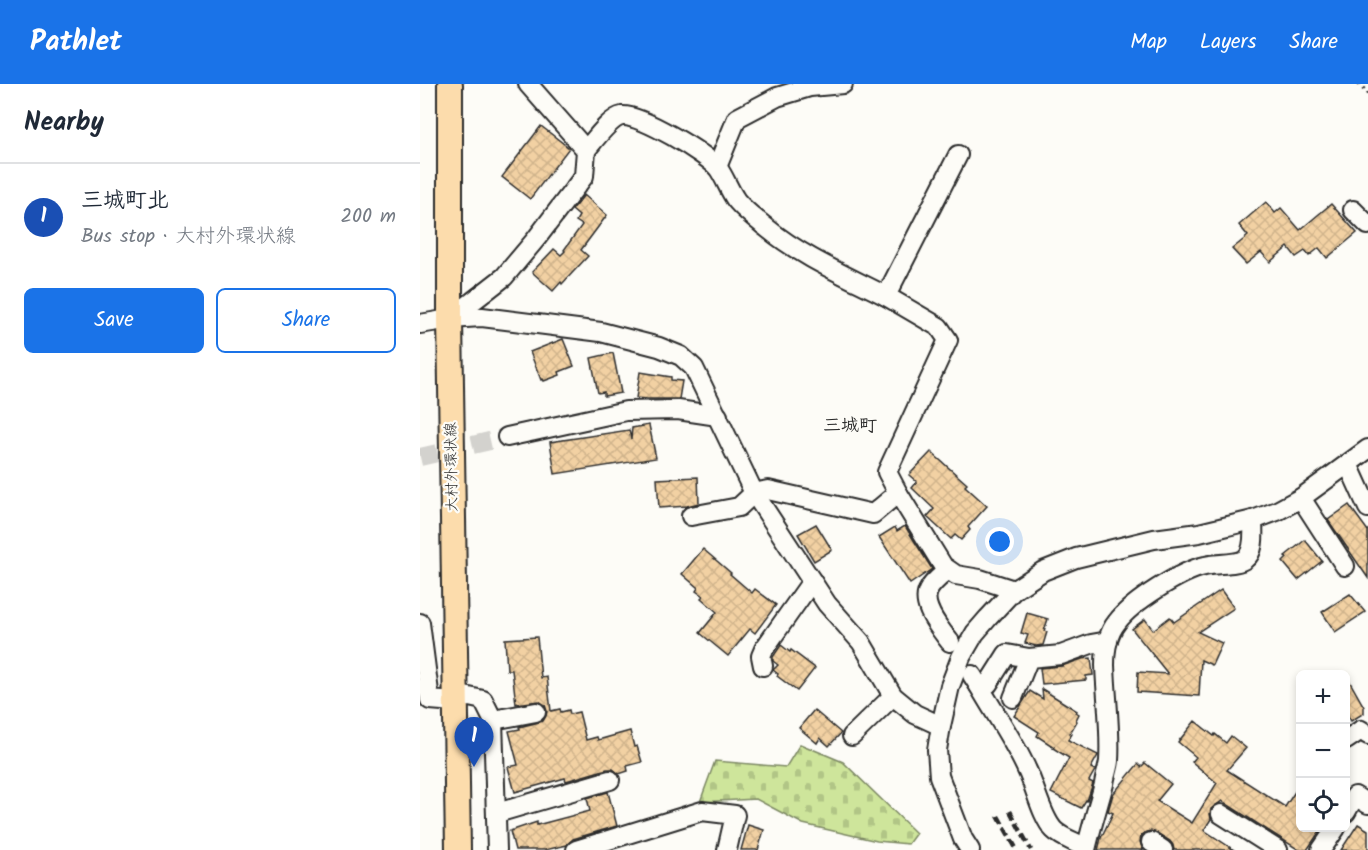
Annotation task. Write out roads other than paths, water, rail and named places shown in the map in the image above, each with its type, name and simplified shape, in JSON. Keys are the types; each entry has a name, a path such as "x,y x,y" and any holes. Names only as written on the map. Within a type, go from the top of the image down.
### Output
{"main road":[{"name":"大村外環状線","path":"450,84 450,320 458,850"}],"street":[{"path":"528,84 586,150"},
{"path":"717,168 736,118 777,96 810,87 843,84"},
{"path":"450,320 504,277 584,176 586,150 610,123 621,116 644,121 683,142 717,168 737,201 767,228 799,251 886,296 939,327 948,340 887,472 943,566 956,575 980,579 1014,590"},
{"path":"886,296 958,155"},
{"path":"1353,210 1368,225"},
{"path":"420,324 482,317 601,332 659,347 681,356 694,368 754,493 827,604 861,642 893,696 915,714 941,726"},
{"path":"507,437 626,411 678,410 718,416"},
{"path":"970,850 963,839 939,776 937,750 941,726 950,686 962,657 975,633 1014,590 1043,571 1076,558 1143,542 1198,533 1253,520 1276,511 1301,498 1368,450"},
{"path":"1348,464 1368,508"},
{"path":"691,516 739,507 754,493 768,490 873,514 898,493"},
{"path":"1301,498 1345,566"},
{"path":"1108,641 1091,644 1062,655 1029,658 1007,654 988,684 976,680 1017,749 1052,828 1086,849 1108,764 1106,660 1108,641 1115,623 1126,612 1172,580 1202,566 1244,560 1250,553 1253,520"},
{"path":"948,570 933,583 926,600 930,614 950,642"},
{"path":"763,666 761,656 764,649 812,581"},
{"path":"420,623 424,683 430,700 455,698 483,700 493,720 497,850"},
{"path":"1013,698 1029,658"},
{"path":"852,736 893,696"},
{"path":"493,720 536,712"},
{"path":"1350,737 1361,730 1368,735"},
{"path":"497,813 610,780"},
{"path":"1350,805 1355,796 1368,804"},
{"path":"576,850 702,811 735,815 728,850"},
{"path":"1221,814 1278,850"},
{"path":"1326,848 1334,832"}],"tunnel":[{"path":"420,457 507,437"}],"railway":[{"path":"1010,811 1031,850"},
{"path":"998,816 1017,850"}],"place":[{"name":"三城町北","path":"474,767"}],"district":[{"name":"三城町","path":"850,426"}]}
